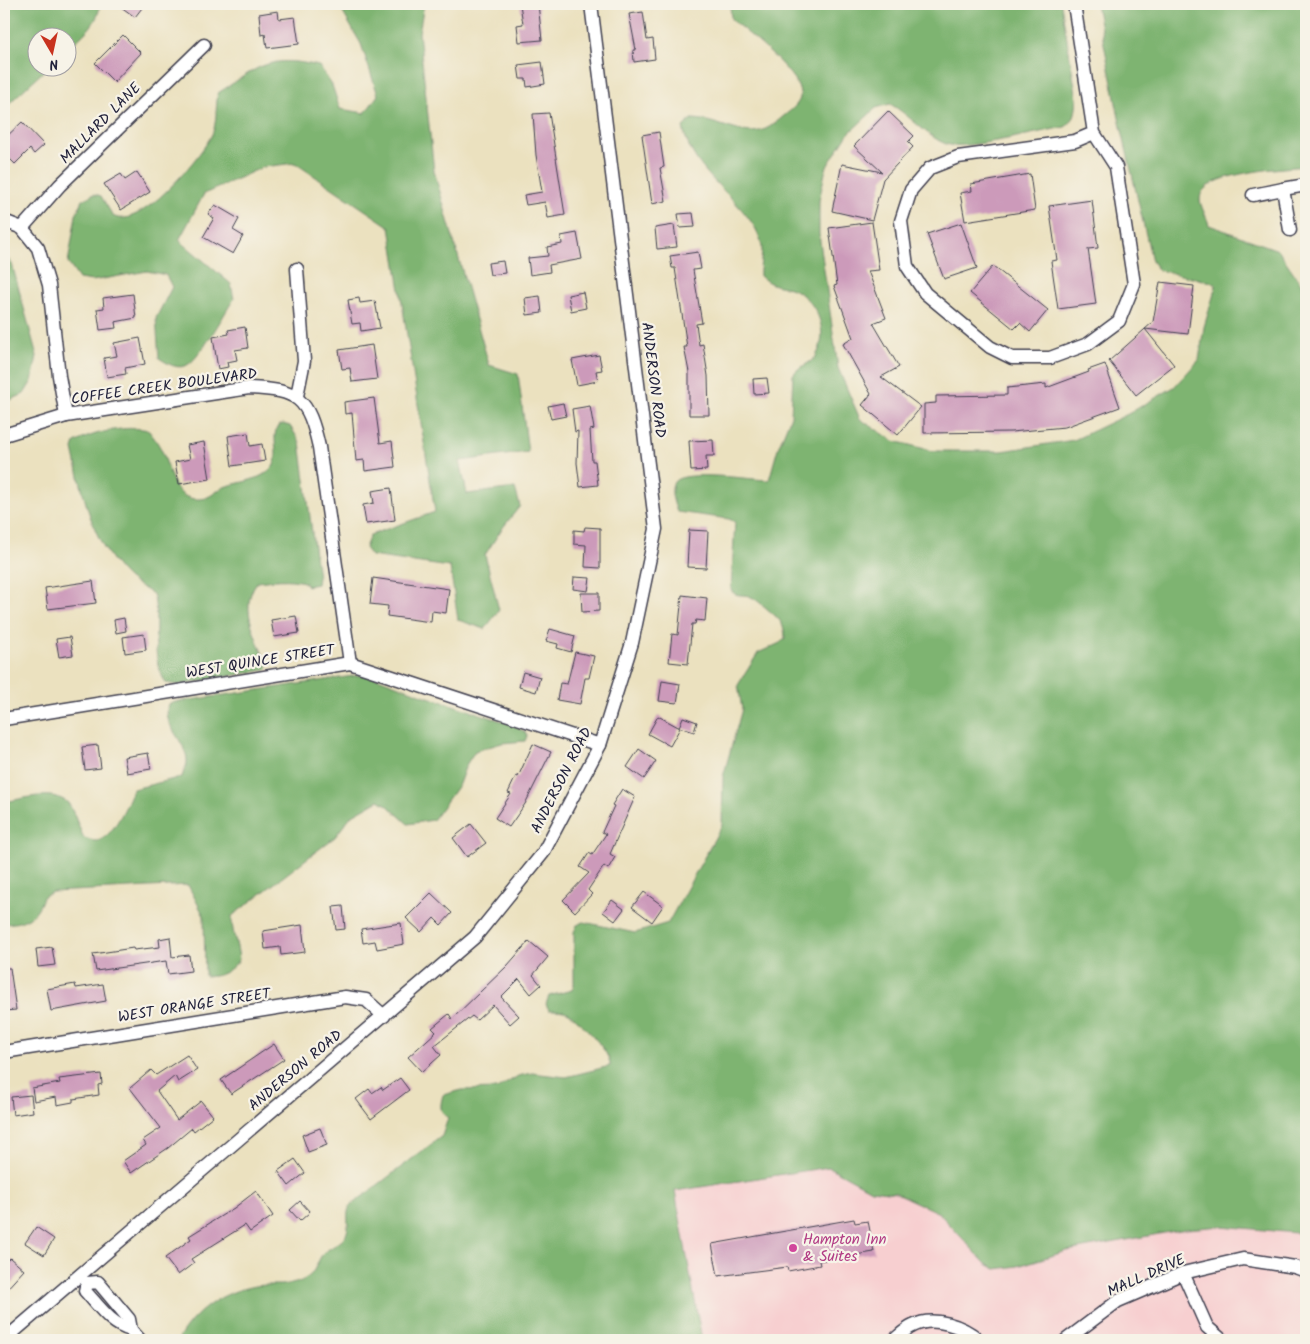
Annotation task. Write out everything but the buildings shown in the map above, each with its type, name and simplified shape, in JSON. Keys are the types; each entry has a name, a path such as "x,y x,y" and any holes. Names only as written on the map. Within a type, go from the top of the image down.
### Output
{"street":[{"name":"ANDERSON ROAD","path":"4,1340 83,1278 482,930 543,853 600,745 632,644 656,529 591,4"},
{"path":"1074,4 1094,133 1116,167 1134,284 1120,321 1088,344 1050,358 1012,358 990,347 924,293 907,266 901,221 911,190 930,168 958,157 1075,141 1094,133"},
{"name":"MALLARD LANE","path":"22,228 60,185 204,45"},
{"path":"1253,194 1306,185"},
{"path":"1283,189 1290,230"},
{"path":"4,221 22,228"},
{"name":"COFFEE CREEK BOULEVARD","path":"22,228 38,248 49,285 59,376 66,416 249,388 278,389 297,396"},
{"path":"297,270 304,361 297,396 307,410 315,428 319,447 350,663"},
{"path":"4,435 66,416"},
{"name":"WEST QUINCE STREET","path":"4,719 350,663 600,745"},
{"name":"WEST ORANGE STREET","path":"4,1052 345,997 366,1000 384,1016"},
{"name":"MALL DRIVE","path":"1066,1340 1118,1301 1183,1274 1243,1260 1295,1267 1306,1271"},
{"path":"1183,1274 1207,1326 1222,1340"},
{"path":"83,1278 85,1290 110,1318 120,1327 132,1330 140,1340"},
{"path":"894,1340 911,1326 930,1321 955,1326 979,1340"}],"shaded area":[{"path":"829,1167 871,1190 896,1193 939,1213 986,1264 996,1269 1018,1266 1067,1251 1186,1229 1222,1226 1306,1234 1306,1340 702,1340 675,1191"}],"green space":[{"path":"4,4 100,4 93,24 78,40 78,28 28,28 28,78 36,78 4,108"},
{"path":"338,4 424,4 419,33 434,171 489,365 518,374 528,452 460,461 467,494 515,488 520,506 501,530 485,555 499,610 485,629 458,620 450,567 371,556 365,548 370,535 435,512 390,227 295,163 263,167 204,194 179,240 231,284 234,299 197,356 191,363 181,367 171,365 159,358 156,318 172,287 166,275 147,271 92,281 79,279 68,263 76,215 82,200 94,194 101,196 113,216 124,218 137,214 152,204 181,176 213,133 218,93 254,70 275,62 319,66 332,85 340,109 365,113 378,95 361,44"},
{"path":"730,4 1061,4 1077,99 1074,115 1068,125 1004,140 956,145 939,141 890,104 876,108 847,135 826,168 819,201 819,234 838,368 860,419 894,441 933,451 1002,451 1074,440 1128,414 1174,387 1199,360 1204,327 1215,290 1216,285 1212,282 1158,270 1152,261 1119,118 1096,4 1306,4 1306,166 1264,170 1228,177 1204,190 1200,199 1209,225 1278,250 1302,285 1306,301 1306,1234 1222,1226 1186,1229 1067,1251 1018,1266 996,1269 986,1264 939,1213 896,1193 871,1190 829,1167 675,1191 702,1340 178,1340 201,1311 232,1292 263,1285 295,1283 308,1277 322,1255 346,1236 350,1206 442,1136 448,1118 441,1108 443,1095 462,1090 497,1089 518,1076 532,1073 566,1077 610,1066 606,1053 601,1046 574,1017 567,1012 549,1010 546,1004 549,996 572,990 574,985 574,932 577,925 584,922 635,933 668,923 722,825 723,777 742,709 738,685 758,653 780,643 785,638 785,632 782,623 757,601 749,596 735,594 731,590 735,522 729,519 677,512 672,497 672,489 674,482 680,478 690,476 769,480 778,448 791,416 793,375 816,356 822,339 820,321 812,304 793,289 771,284 760,276 762,245 754,226 744,212 697,160 688,145 683,127 692,119 707,121 736,130 761,131 789,112 799,101 799,89 794,79 785,67 731,19"},
{"path":"4,254 12,264 37,356 32,381 24,394 4,403"},
{"path":"283,424 290,426 300,442 318,577 317,584 307,586 304,582 286,580 257,582 251,592 249,614 255,636 268,667 265,670 179,685 166,683 161,673 156,651 156,616 153,594 127,577 113,561 96,531 85,499 73,449 75,443 91,436 121,429 148,430 161,449 173,482 178,489 183,495 200,499 208,497 223,487 252,479 269,471 273,467 276,457 276,430 278,426"},
{"path":"370,675 428,697 511,724 525,732 527,736 525,741 502,743 475,751 466,765 459,784 433,820 408,824 379,800 351,816 335,837 232,916 239,960 220,975 205,976 204,916 188,885 52,892 43,897 33,915 23,921 4,924 4,802 37,796 61,799 70,805 84,838 96,841 102,839 119,820 133,789 182,777 187,764 186,754 170,725 167,710 170,703"}],"place":[{"name":"Hampton Inn & Suites","path":"793,1248"}]}
